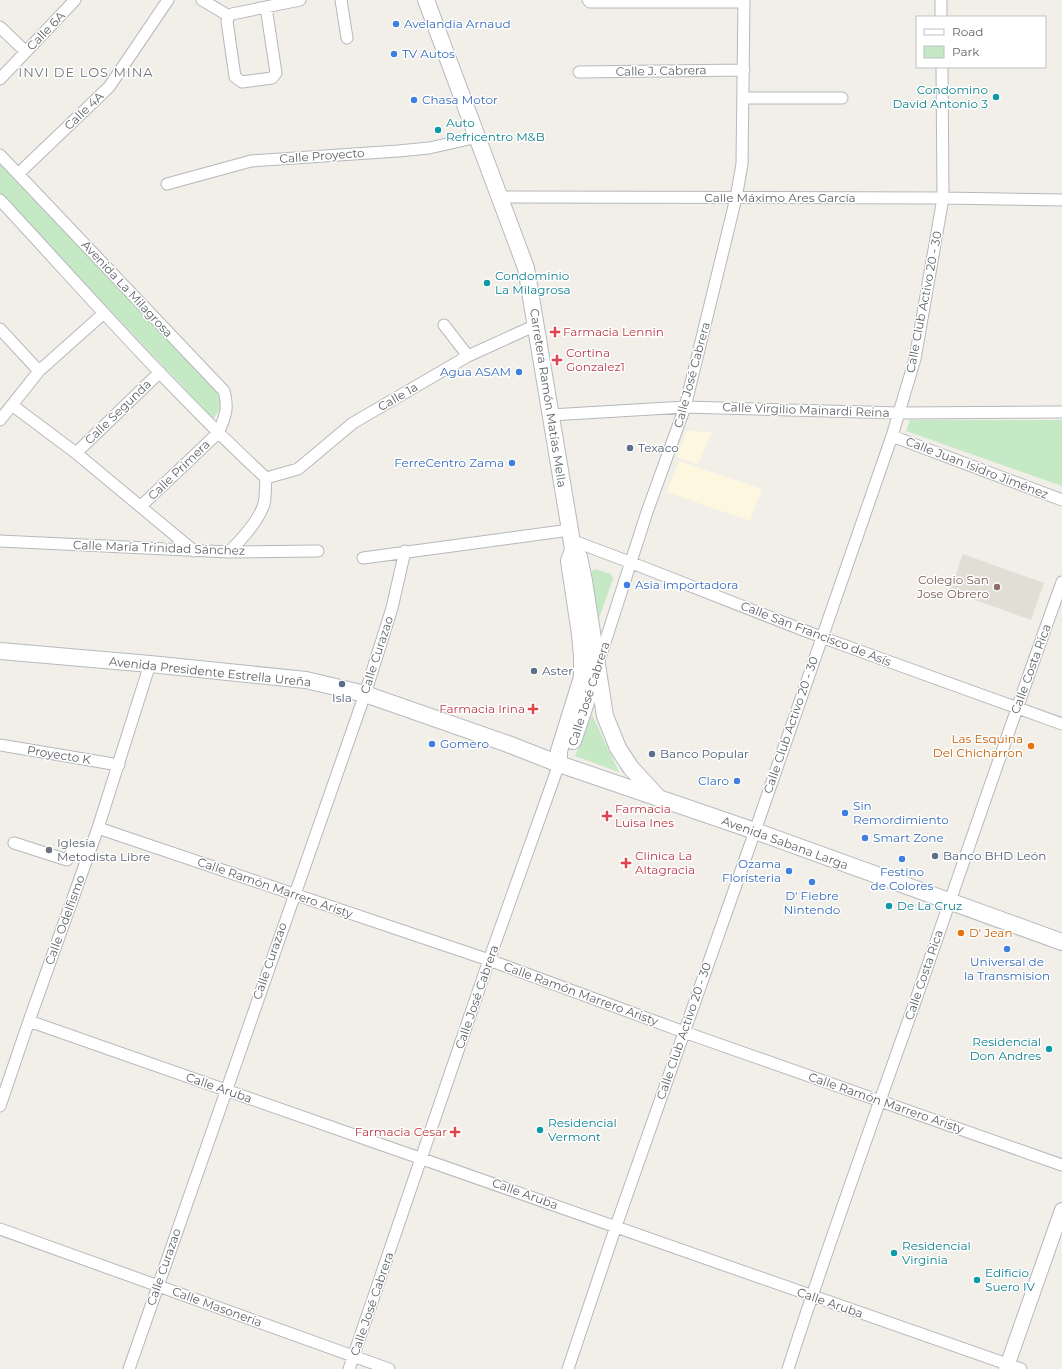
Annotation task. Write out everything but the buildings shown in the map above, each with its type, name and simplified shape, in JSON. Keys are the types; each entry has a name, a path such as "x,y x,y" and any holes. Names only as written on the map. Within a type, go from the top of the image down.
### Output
{"main road":[{"name":"Carretera Ramón Matías Mella","path":"426,0 526,268 571,540 578,557 584,580 606,716 618,748 630,768 659,798"},
{"name":"Carretera Ramón Matías Mella","path":"559,764 559,751 582,677 580,634 569,561 571,540"},
{"name":"Avenida Presidente Estrella Ureña","path":"0,651 150,664 306,680 365,694 508,744"},
{"name":"Calle José Cabrera","path":"559,764 570,752 598,666"},
{"name":"Avenida Sabana Larga","path":"508,744 559,764 755,831 950,903 1062,942"}],"street":[{"name":"Calle 6A","path":"0,79 75,0"},
{"name":"Calle 4A","path":"18,174 109,87 168,0"},
{"path":"202,0 229,16"},
{"path":"266,7 276,73 272,78 242,82 235,77 227,21 229,16 232,14 266,7 300,0"},
{"path":"341,0 347,38"},
{"path":"588,0 744,1"},
{"path":"941,0 941,16"},
{"name":"Calle José Cabrera","path":"598,666 647,512 685,407 736,198 742,164 744,1"},
{"path":"0,27 26,52"},
{"name":"Calle Club Activo 20 - 30","path":"568,1369 616,1226 900,413 915,359 943,198 942,68"},
{"name":"Calle J. Cabrera","path":"579,72 744,70"},
{"path":"744,98 842,98"},
{"name":"Calle Proyecto","path":"167,184 251,161 429,148 478,137"},
{"name":"Avenida La Milagrosa","path":"0,155 224,391 227,400 225,418 218,433"},
{"name":"Calle Máximo Ares García","path":"499,197 943,198 1062,200"},
{"path":"0,200 104,313 218,433 266,478 264,503 260,513 240,541 229,552"},
{"path":"0,420 39,371 104,313"},
{"path":"444,325 468,356"},
{"name":"Calle 1a","path":"266,478 298,469 353,423 468,356 536,325"},
{"path":"0,329 39,371"},
{"name":"Calle Segunda","path":"76,452 160,372"},
{"path":"12,405 76,452 194,551"},
{"name":"Calle Virgilio Mainardi Reina","path":"551,415 685,407 900,413 1062,412"},
{"name":"Calle Primera","path":"141,506 218,433"},
{"name":"Calle Juan Isidro Jiménez","path":"892,436 1062,500"},
{"path":"363,558 405,551 571,540"},
{"name":"Calle San Francisco de Asís","path":"571,540 821,637 1062,724"},
{"name":"Calle María Trinidad Sánchez","path":"0,541 194,551 318,551"},
{"name":"Calle Curazao","path":"129,1369 225,1090 365,694 392,608 405,551"},
{"name":"Calle Costa Rica","path":"788,1369 811,1296 1062,582"},
{"name":"Calle Odelfismo","path":"0,1106 98,828 150,664"},
{"name":"Proyecto K","path":"0,745 119,764"},
{"name":"Calle José Cabrera","path":"349,1369 489,960 559,764"},
{"name":"Calle Ramón Marrero Aristy","path":"98,828 489,960 684,1032 1062,1165"},
{"path":"14,843 67,860 74,849 89,854"},
{"name":"Calle Aruba","path":"29,1021 616,1226 1006,1367 1021,1369"},
{"path":"1006,1367 1062,1210"},
{"name":"Calle Masonería","path":"0,1229 389,1369"}],"shaded area":[{"path":"687,431 712,432 698,464 677,457"},
{"path":"679,461 762,489 750,521 667,492"},
{"name":"Colegio San Jose Obrero","path":"963,554 1044,583 1031,620 950,591"}],"green space":[{"path":"0,164 219,394 221,408 213,419 0,193"},
{"path":"910,420 1062,420 1062,486 906,431"},
{"path":"595,569 611,574 613,579 599,618 596,618 588,575"},
{"path":"592,715 619,772 575,756"}],"place":[{"name":"Avelandia Arnaud","path":"396,24"},
{"name":"TV Autos","path":"394,54"},
{"name":"Condomino David Antonio 3","path":"996,97"},
{"name":"Chasa Motor","path":"414,100"},
{"name":"Auto Refricentro M&B","path":"438,130"},
{"name":"Condominio La Milagrosa","path":"487,283"},
{"name":"Farmacia Lennin","path":"555,332"},
{"name":"Cortina Gonzalez1","path":"557,360"},
{"name":"Agua ASAM","path":"519,372"},
{"name":"Texaco","path":"630,448"},
{"name":"FerreCentro Zama","path":"512,463"},
{"name":"Asia importadora","path":"627,585"},
{"name":"Colegio San Jose Obrero","path":"997,587"},
{"name":"Aster","path":"534,671"},
{"name":"Isla","path":"342,684"},
{"name":"Farmacia Irina","path":"533,709"},
{"name":"Gomero","path":"432,744"},
{"name":"Las Esquina Del Chicharron","path":"1031,746"},
{"name":"Banco Popular","path":"652,754"},
{"name":"Claro","path":"737,781"},
{"name":"Sin Remordimiento","path":"845,813"},
{"name":"Farmacia Luisa Ines","path":"607,816"},
{"name":"Smart Zone","path":"865,838"},
{"name":"Iglesia Metodista Libre","path":"49,850"},
{"name":"Banco BHD León","path":"935,856"},
{"name":"Festino de Colores","path":"902,859"},
{"name":"Clinica La Altagracia","path":"626,863"},
{"name":"Ozama Floristeria","path":"789,871"},
{"name":"D' Fiebre Nintendo","path":"812,882"},
{"name":"De La Cruz","path":"889,906"},
{"name":"D' Jean","path":"961,933"},
{"name":"Universal de la Transmision","path":"1007,949"},
{"name":"Residencial Don Andres","path":"1049,1049"},
{"name":"Residencial Vermont","path":"540,1130"},
{"name":"Farmacia Cesar","path":"455,1132"},
{"name":"Residencial Virginia","path":"894,1253"},
{"name":"Edificio Suero IV","path":"977,1280"}],"district":[{"name":"INVI DE LOS MINA","path":"86,72"}]}
